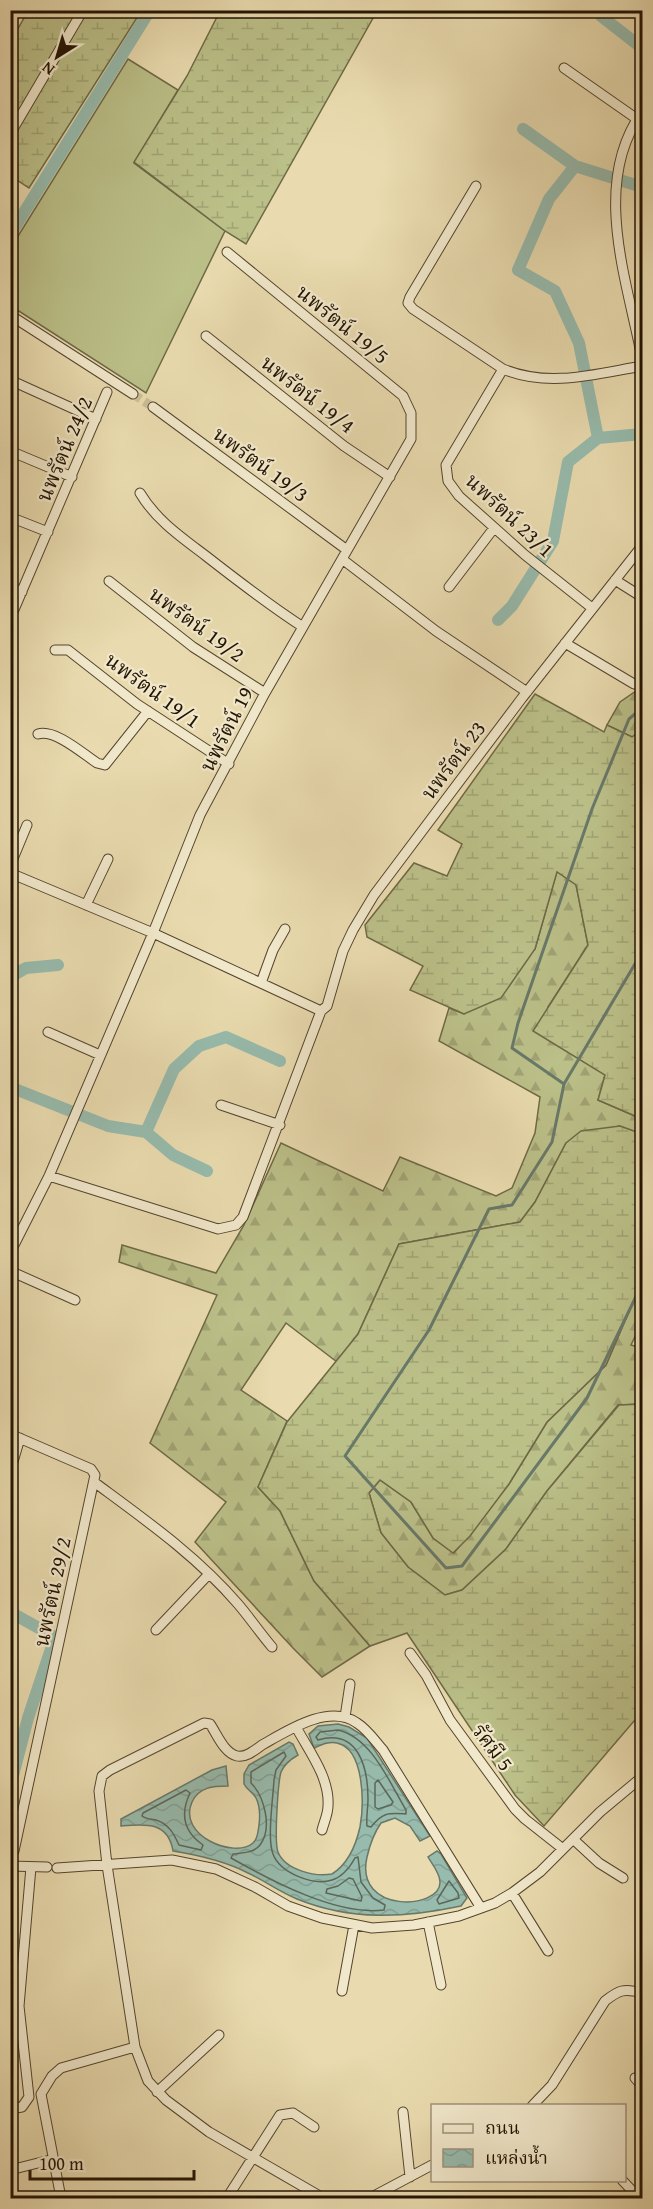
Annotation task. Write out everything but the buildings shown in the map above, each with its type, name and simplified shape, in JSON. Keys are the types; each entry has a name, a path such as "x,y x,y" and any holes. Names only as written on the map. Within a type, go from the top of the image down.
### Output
{"street":[{"path":"10,134 83,10"},
{"path":"564,68 640,116 619,161 615,200 618,240 642,358"},
{"path":"476,186 408,303 413,309 502,369 517,375 567,379 642,366"},
{"name":"นพรัตน์ 19/5","path":"226,252 403,396 411,413 411,439"},
{"path":"10,315 133,394"},
{"name":"นพรัตน์ 19/4","path":"206,336 344,446 390,477"},
{"name":"นพรัตน์ 23/1","path":"502,369 446,465 448,482 459,496 494,528 592,608"},
{"path":"10,380 96,420"},
{"name":"นพรัตน์ 24/2","path":"10,619 107,392"},
{"name":"นพรัตน์ 19/3","path":"153,407 347,550"},
{"name":"นพรัตน์ 19","path":"10,1252 14,1234 49,1176 153,933 193,830 265,693 411,439"},
{"path":"10,451 72,477"},
{"path":"140,493 150,510 166,525 261,600 303,627"},
{"path":"10,517 48,532"},
{"path":"449,587 494,528"},
{"name":"นพรัตน์ 23","path":"49,1176 218,1229 236,1225 243,1217 321,1011 327,1006 343,951 353,930 374,896 527,692 642,546"},
{"path":"342,560 436,631 527,692"},
{"path":"615,580 642,597"},
{"name":"นพรัตน์ 19/2","path":"109,581 192,646 265,693"},
{"path":"10,588 22,592"},
{"path":"565,643 634,684"},
{"name":"นพรัตน์ 19/1","path":"55,650 68,650 148,711 229,764"},
{"path":"38,734 45,732 54,735 97,763 105,765 148,711"},
{"path":"10,866 27,825"},
{"path":"86,905 108,859"},
{"path":"10,873 153,933 321,1011"},
{"path":"261,983 273,950 285,929"},
{"path":"48,1032 100,1055"},
{"path":"221,1105 279,1125"},
{"path":"10,1271 75,1300"},
{"path":"10,1434 92,1469 95,1475 94,1482 158,1529 208,1575 238,1604 272,1647"},
{"path":"10,1472 20,1438"},
{"name":"นพรัตน์ 29/2","path":"14,1851 94,1482"},
{"path":"156,1630 208,1575"},
{"name":"รัศมี 5","path":"410,1653 426,1675 450,1720 515,1809 563,1849"},
{"path":"345,1717 350,1684"},
{"path":"323,2199 209,2132 157,2092 142,2069 135,2046 107,1865 99,1791 102,1776 204,1723 210,1724 227,1750 237,1756 246,1755 296,1727 331,1716 345,1717 367,1731 383,1750 481,1908"},
{"path":"296,1727 323,1777 328,1792 328,1808 322,1830"},
{"path":"10,1866 107,1865 172,1860 216,1869 255,1887 288,1906 322,1918 372,1928 428,1922 459,1916 512,1893 534,1877 600,1812 642,1777"},
{"path":"573,1839 598,1863 623,1878"},
{"path":"10,2109 22,2107 29,2097 19,2006 31,1867"},
{"path":"512,1893 548,1951"},
{"path":"428,1922 441,1985"},
{"path":"342,1991 354,1925"},
{"path":"534,2104 552,2085 605,2001 617,1992 627,1990 642,1993"},
{"path":"157,2092 219,2035"},
{"path":"61,2199 42,2094 52,2076 61,2068 135,2046"},
{"path":"635,2078 642,2086"},
{"path":"403,2112 410,2177"},
{"path":"226,2199 280,2115 293,2113 314,2127"},
{"path":"10,2170 54,2159"},
{"path":"370,2199 431,2166"},
{"path":"623,2182 639,2199"}],"green space":[{"path":"135,10 140,13 29,188 11,176 11,41 28,11"},
{"path":"220,11 377,11 246,244 225,231 134,162 187,76"},
{"path":"128,59 178,90 134,163 225,231 146,393 11,306 10,249"},
{"path":"642,687 642,730 632,737 607,725 620,702"},
{"path":"535,694 604,732 607,725 632,737 642,730 642,1119 598,1100 605,1075 533,1031 588,945 576,885 557,872 535,949 501,998 464,1014 410,990 423,966 367,937 365,925 414,863 447,876 462,844 438,830"},
{"path":"557,871 576,884 588,945 548,1007 605,1075 598,1100 642,1119 642,1134 619,1126 566,1143 535,1202 520,1222 399,1244 358,1334 337,1362 286,1323 241,1390 287,1421 258,1487 280,1511 314,1581 370,1646 322,1677 195,1542 226,1502 150,1443 217,1295 119,1262 122,1245 216,1273 244,1225 281,1143 383,1191 400,1157 496,1196 512,1188 535,1133 540,1097 439,1041 449,1008 464,1014 535,949"},
{"path":"620,1126 642,1134 642,1281 606,1365 547,1422 509,1484 470,1536 453,1553 433,1538 411,1502 380,1480 369,1493 381,1533 408,1567 445,1595 462,1590 506,1549 547,1491 619,1405 642,1404 641,1713 544,1826 515,1795 407,1633 370,1646 314,1581 280,1511 258,1487 287,1422 358,1334 399,1244 520,1222 535,1202 566,1143 581,1131"},
{"path":"642,1281 642,1322 631,1345 642,1348 642,1404 618,1405 547,1491 506,1549 462,1590 445,1595 408,1567 381,1533 369,1493 380,1480 411,1502 433,1538 454,1553 509,1484 547,1422 606,1365"}],"water":[{"path":"338,1724 349,1727 367,1738 430,1836 420,1841 410,1826 395,1818 381,1823 372,1839 367,1857 366,1876 373,1889 385,1897 399,1901 427,1898 437,1891 440,1882 428,1857 437,1851 467,1898 461,1906 399,1915 338,1911 297,1899 230,1865 173,1851 166,1834 154,1826 121,1826 121,1819 212,1770 226,1766 228,1786 203,1790 192,1802 190,1814 193,1825 200,1834 222,1846 245,1847 253,1843 258,1832 260,1815 256,1798 244,1784 244,1774 249,1765 289,1742 293,1744 298,1755 288,1762 281,1772 276,1837 278,1852 287,1863 301,1871 332,1874 347,1859 354,1847 360,1827 362,1792 358,1766 346,1747 331,1743 314,1748 309,1734 318,1726"}],"waterway":[{"path":"10,235 150,10"},
{"path":"601,16 642,48"},
{"path":"523,129 575,166 549,199 518,270 555,291 579,343 598,438"},
{"path":"575,166 642,187"},
{"path":"498,620 512,606 553,541 568,462 598,438 642,434"},
{"path":"642,708 629,719 592,809 518,1023 512,1048 564,1084 552,1142 512,1205 489,1209 429,1330 345,1456 446,1568 462,1566 587,1398 642,1284"},
{"path":"564,1084 642,952"},
{"path":"10,977 26,968 58,965"},
{"path":"10,1087 108,1126 146,1132 174,1069 199,1046 226,1037 280,1061"},
{"path":"638,1107 642,1101"},
{"path":"146,1132 173,1155 207,1171"},
{"path":"10,1612 55,1637 28,1718 10,1787"}],"tunnel":[{"path":"133,394 153,407"}]}
